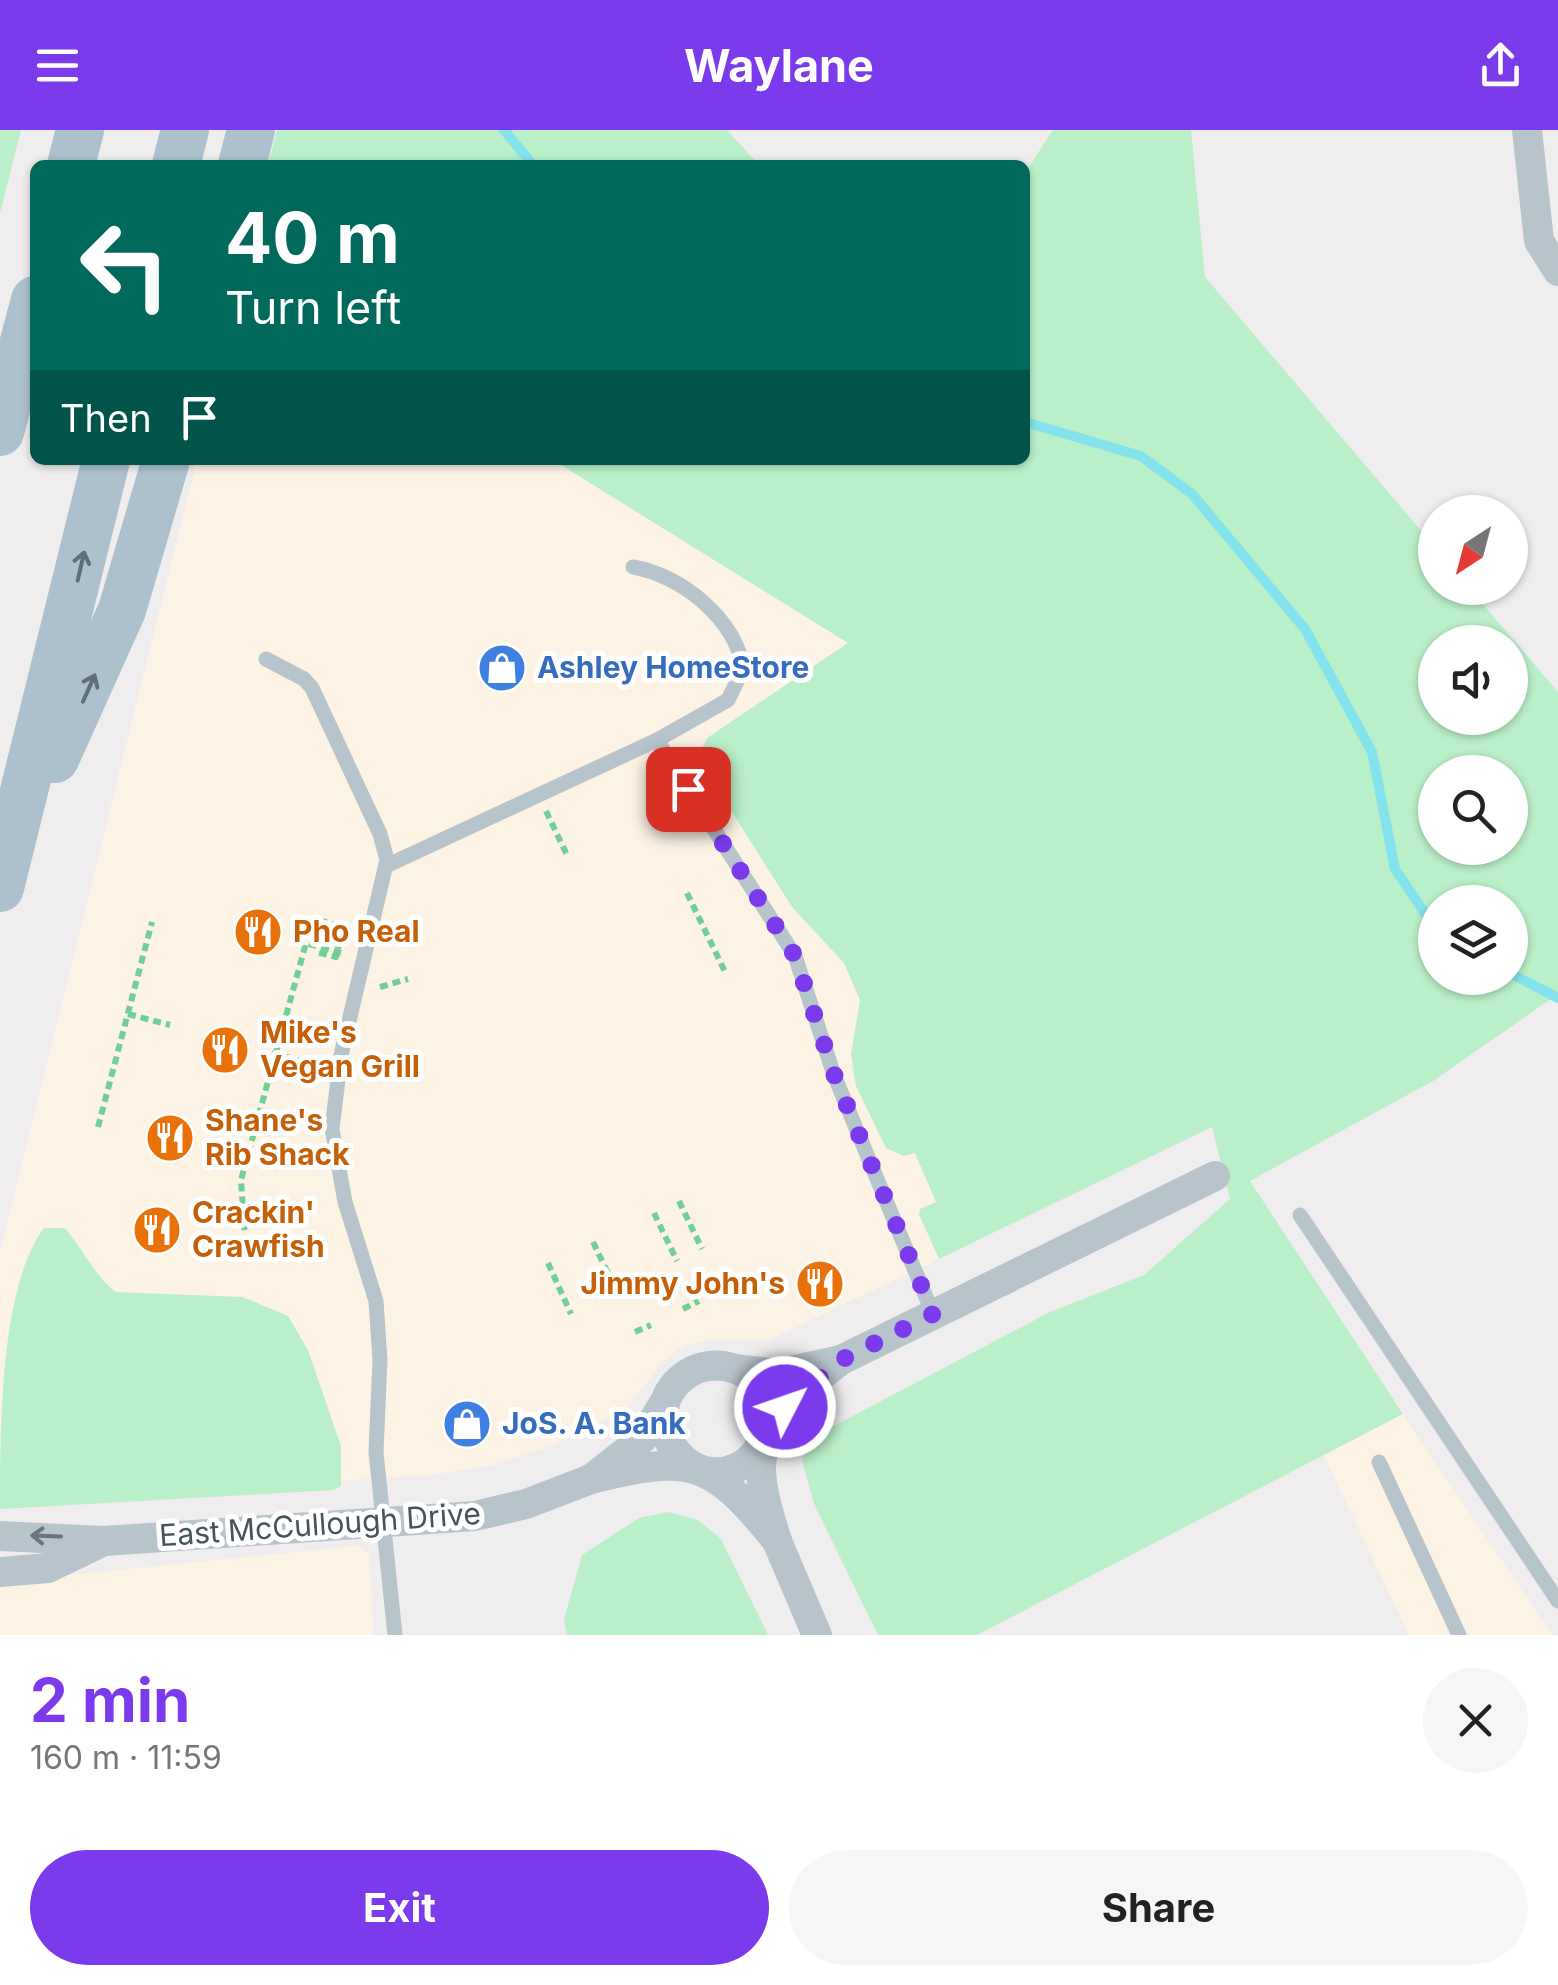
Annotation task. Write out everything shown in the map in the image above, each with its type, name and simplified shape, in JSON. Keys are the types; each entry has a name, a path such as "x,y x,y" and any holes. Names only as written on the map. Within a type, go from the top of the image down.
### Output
{"main road":[{"path":"71,160 80,130"},
{"path":"177,160 185,130"},
{"path":"243,160 250,130"},
{"path":"0,432 8,384 30,316"},
{"path":"0,888 105,465"},
{"path":"13,837 106,651 140,558 165,465"}],"street":[{"path":"1527,130 1539,241 1558,272"},
{"name":"East McCullough Drive","path":"0,1536 104,1541 382,1525 475,1516 526,1504 591,1479 652,1465 725,1472 754,1456 785,1407 841,1360 1215,1176"},
{"name":"East McCullough Drive","path":"591,1479 648,1433 667,1398 691,1372 708,1366 777,1374 841,1360"},
{"path":"735,1368 762,1392 769,1410 762,1480 777,1541 817,1635"},
{"path":"667,1398 663,1425 678,1456 740,1498 777,1541"},
{"name":"East McCullough Drive","path":"0,1572 48,1568 104,1541"}],"lane":[{"path":"386,866 656,740 728,700 743,669 737,645 726,628 691,592 650,570 634,567"},
{"path":"266,659 304,679 312,688 380,834 386,866 341,1055 332,1129 344,1202 376,1301 380,1376 376,1452 395,1635"},
{"path":"656,740 795,956 834,1074 933,1314"},
{"path":"1300,1215 1558,1601"},
{"path":"1379,1462 1459,1635"}],"path":[{"path":"687,893 726,974"},
{"path":"263,1255 246,1252 242,1180 306,943 314,948 336,957 343,926 320,920 314,948"},
{"path":"98,1128 152,922"},
{"path":"325,948 328,938"},
{"path":"314,948 341,953"},
{"path":"380,986 408,979"},
{"path":"128,1014 170,1026"},
{"path":"272,1053 318,1065"},
{"path":"679,1201 702,1250"},
{"path":"654,1213 677,1261"},
{"path":"593,1242 617,1292"},
{"path":"548,1263 571,1314"},
{"path":"683,1309 699,1301"},
{"path":"635,1332 651,1325"}],"shaded area":[{"path":"196,465 561,465 848,643 707,738 696,758 702,777 708,773 792,907 844,963 860,1000 851,1069 856,1086 886,1148 903,1156 914,1152 937,1202 921,1209 919,1214 939,1259 769,1340 709,1339 684,1346 662,1362 626,1410 556,1444 494,1465 430,1475 0,1501 0,1251"},
{"path":"1403,1414 1552,1635 1409,1635 1322,1452"},
{"path":"356,1546 369,1554 374,1635 0,1635 0,1582"}],"green space":[{"path":"0,130 21,130 0,213"},
{"path":"277,130 727,130 754,160 269,160"},
{"path":"1053,130 1191,130 1205,277 1418,527 1418,605 1484,605 1501,625 1418,625 1418,735 1528,735 1528,657 1558,692 1558,994 1433,1081 1250,1181 1403,1414 977,1635 878,1635 814,1504 802,1460 813,1437 1048,1313 1144,1275 1230,1199 1212,1127 939,1259 919,1214 920,1209 936,1202 915,1153 904,1156 886,1148 856,1086 851,1054 860,1000 844,963 792,907 708,774 701,778 696,761 707,738 848,643 561,465 1030,465 1030,165"},
{"path":"44,1228 65,1228 116,1292 243,1297 288,1316 308,1350 341,1446 341,1486 334,1490 0,1509 2,1400 11,1321 29,1254"},
{"path":"668,1512 698,1520 721,1539 768,1635 567,1635 564,1619 582,1555 639,1518"}],"waterway":[{"path":"504,130 529,160"},
{"path":"1030,423 1141,456 1192,494 1305,629 1372,752 1395,869 1418,903"},
{"path":"1528,982 1558,998"}],"place":[{"name":"Ashley HomeStore","path":"502,668"},
{"name":"Pho Real","path":"258,932"},
{"name":"Mike's Vegan Grill","path":"225,1050"},
{"name":"Shane's Rib Shack","path":"170,1138"},
{"name":"Crackin' Crawfish","path":"157,1230"},
{"name":"Jimmy John's","path":"820,1284"},
{"name":"JoS. A. Bank","path":"467,1424"}],"route":[{"path":"688,789 795,956 834,1074 933,1314 841,1360 785,1407"}]}
